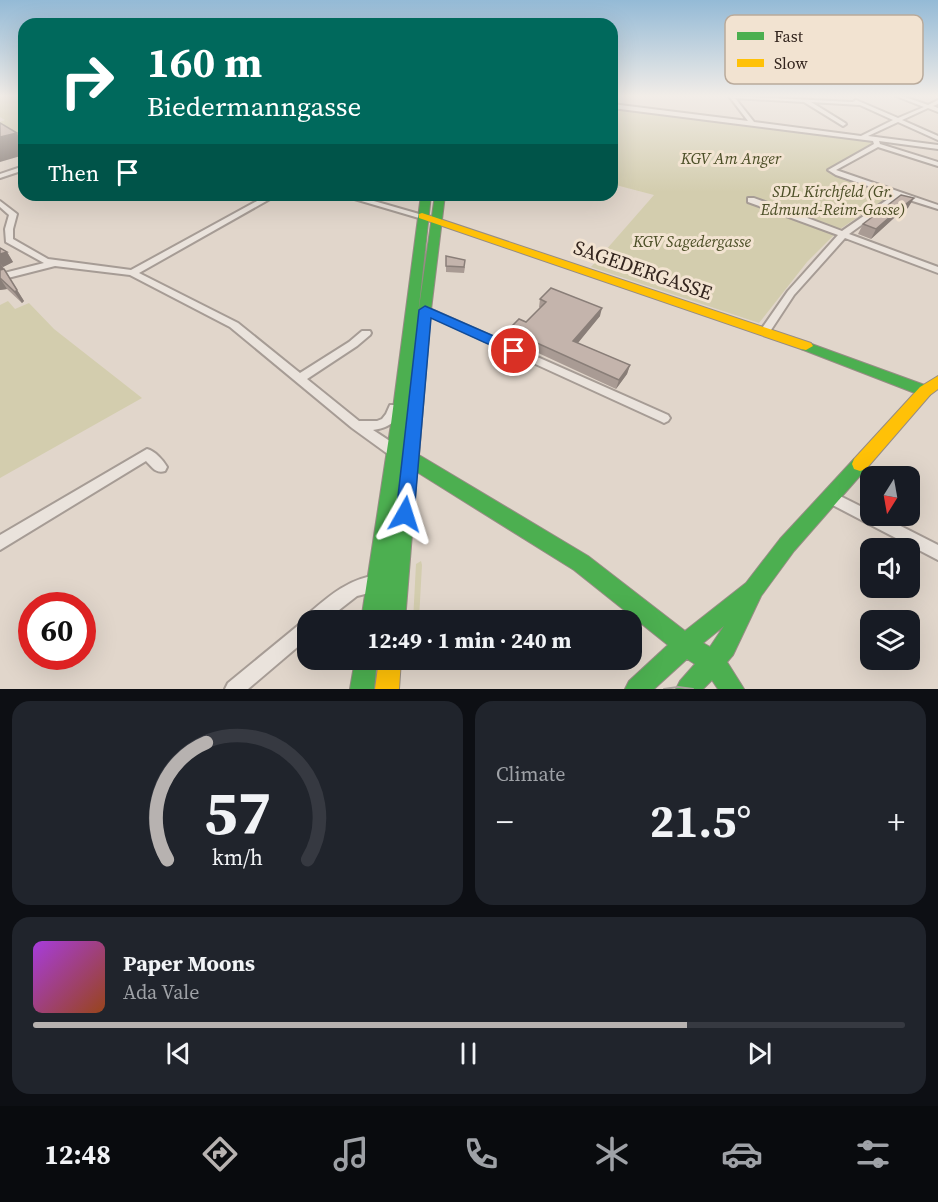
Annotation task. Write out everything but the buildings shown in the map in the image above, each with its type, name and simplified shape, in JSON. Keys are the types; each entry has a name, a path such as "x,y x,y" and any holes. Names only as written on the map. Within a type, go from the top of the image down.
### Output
{"main road":[{"path":"373,610 405,380 425,201"},
{"path":"395,610 425,310 439,201"},
{"name":"SAGEDERGASSE","path":"422,216 765,331 925,391"},
{"path":"688,689 725,648 754,589 787,545 916,404 925,391 938,381"},
{"path":"411,459 581,563 687,646 713,662 732,689"},
{"path":"637,689 687,646 704,628 754,589"},
{"path":"687,646 708,689"},
{"path":"362,689 365,670"},
{"path":"387,689 389,670"}],"street":[{"path":"796,128 864,136 938,164"},
{"path":"864,136 879,128"},
{"path":"916,128 938,138"},
{"path":"938,147 877,141 831,170 938,207"},
{"path":"0,176 18,170"},
{"path":"765,331 791,293 844,234 898,195"},
{"path":"752,200 938,270"},
{"path":"132,273 262,201"},
{"name":"SAGEDERGASSE","path":"367,201 422,216"},
{"path":"0,203 13,214 9,240"},
{"path":"0,245 9,240"},
{"path":"9,240 45,261 132,273 234,325 356,425 395,452 411,459"},
{"path":"0,277 54,263"},
{"path":"425,310 664,418"},
{"path":"299,379 366,333"},
{"path":"356,425 376,427 390,419 393,415 396,387 405,380"},
{"path":"0,543 147,454 160,467"},
{"path":"830,497 938,553"},
{"path":"326,610 349,590 363,584 398,584"},
{"path":"234,689 297,635"}],"green space":[{"path":"0,128 18,128 18,142 0,137"},
{"path":"618,128 787,128 869,140 873,145 829,170 834,174 884,192 886,196 884,200 840,229 753,198 750,202 836,233 807,262 759,323 591,267 654,195 618,186"},
{"path":"8,301 15,309 29,303 54,329 142,398 0,478 0,305"},
{"path":"421,561 422,565 420,610 414,610 416,564"}],"tram line":[{"path":"664,689 678,687 693,689"}],"traffic: fast":[{"path":"374,610 399,424 425,201"},
{"path":"395,610 425,310 439,201"},
{"path":"806,346 925,391"},
{"path":"411,459 581,563 687,646 713,662 732,689"},
{"path":"688,689 725,647 754,589 787,545 860,464"},
{"path":"637,689 704,628 750,592"},
{"path":"362,689 365,670"}],"traffic: slow":[{"path":"422,216 806,346"},
{"path":"860,464 925,391 938,381"},
{"path":"387,689 389,670"}],"route":[{"path":"405,514 425,310 514,351"}],"park label":[{"name":"KGV Am Anger","path":"731,158"},
{"name":"SDL Kirchfeld (Gr. Edmund-Reim-Gasse)","path":"833,200"},
{"name":"KGV Sagedergasse","path":"692,241"}]}
